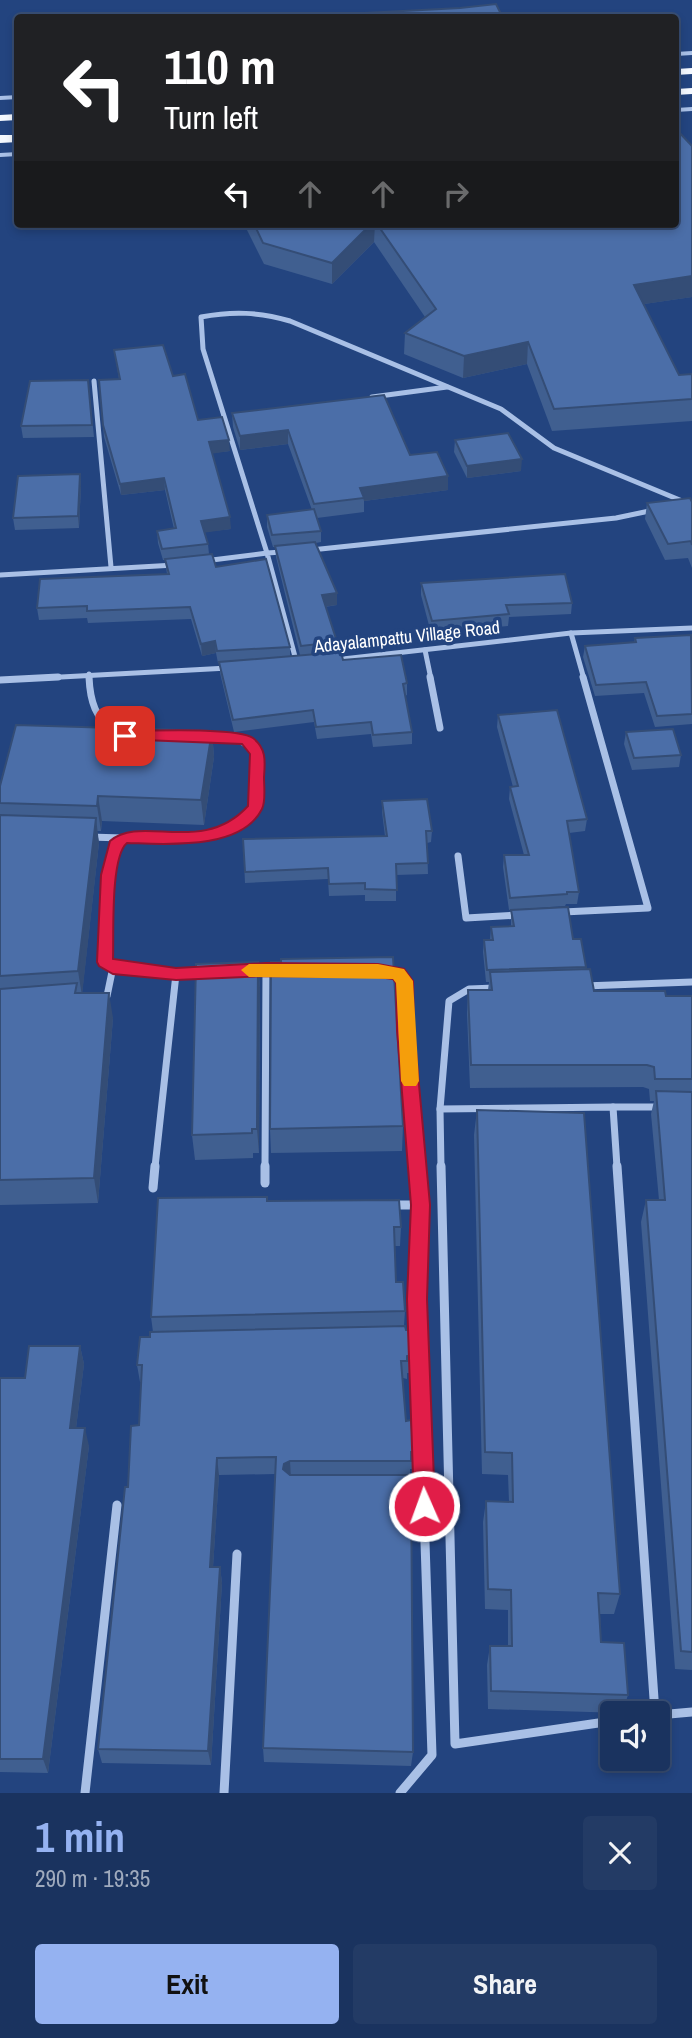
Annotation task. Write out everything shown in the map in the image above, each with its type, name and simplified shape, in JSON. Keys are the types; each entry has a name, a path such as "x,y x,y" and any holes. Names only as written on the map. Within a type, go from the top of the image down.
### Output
{"street":[{"path":"297,664 267,553 203,349 201,317 240,310 261,312 290,321 501,409 554,447 690,504"},
{"path":"94,381 111,567"},
{"path":"364,397 448,387"},
{"path":"676,505 690,504"},
{"path":"303,550 616,518 664,508"},
{"path":"200,561 291,551"},
{"path":"0,575 187,563"},
{"name":"Adayalampattu Village Road","path":"323,661 570,633 692,628"},
{"path":"550,913 648,908 570,633"},
{"path":"425,650 440,728"},
{"name":"Adayalampattu Village Road","path":"284,665 310,662"},
{"path":"0,680 234,668"},
{"path":"89,674 89,699 101,720 110,729 125,736"},
{"path":"84,836 191,839 242,823 256,807 258,753 247,741 230,737 193,737"},
{"path":"124,838 115,845 109,875 105,962 113,967 176,974 214,972"},
{"path":"458,856 466,918 522,915"},
{"path":"99,1001 107,996 113,967"},
{"path":"265,1184 266,970"},
{"path":"240,971 292,971"},
{"path":"378,971 398,974 404,981 420,1205 418,1336 432,1755 400,1793"},
{"path":"153,1188 176,974"},
{"path":"581,986 692,982"},
{"path":"511,988 469,989 449,1001 440,1109 455,1744 600,1723"},
{"path":"614,1107 656,1701"},
{"path":"440,1109 666,1107"},
{"path":"380,1206 420,1205"},
{"path":"405,1336 418,1336"},
{"path":"410,1485 424,1485"},
{"path":"85,1793 117,1505"},
{"path":"224,1793 237,1554"},
{"path":"670,1713 692,1712"}],"building":[{"path":"496,4 501,14 365,13"},
{"path":"679,132 692,146 692,276 634,285 679,375 692,374 692,399 554,409 528,342 464,356 405,333 436,309 380,228 679,228"},
{"path":"256,228 367,228 332,263 263,243"},
{"path":"163,345 173,376 185,374 198,420 222,417 229,440 209,442 230,517 201,521 208,544 162,549 157,531 176,528 164,478 120,484 103,425 99,380 120,379 114,350"},
{"path":"88,380 92,425 21,426 30,381"},
{"path":"384,395 410,455 437,452 448,476 360,488 364,498 314,504 288,430 240,436 232,413"},
{"path":"508,433 522,459 467,466 455,440"},
{"path":"80,474 78,516 13,518 18,476"},
{"path":"690,498 692,545 691,541 668,544 647,503"},
{"path":"314,509 321,531 272,535 267,515"},
{"path":"315,542 337,593 322,595 337,642 301,646 275,546"},
{"path":"212,554 216,567 266,559 290,647 217,651 215,641 201,644 190,607 87,611 87,606 37,608 40,579 169,574 165,559"},
{"path":"565,574 572,603 506,605 509,614 432,621 421,583"},
{"path":"691,635 692,714 657,716 646,682 596,685 585,646 636,642 635,638"},
{"path":"341,652 343,660 401,655 407,683 403,684 412,732 373,735 371,722 316,727 313,710 233,720 219,662"},
{"path":"557,710 587,819 567,821 579,892 510,898 504,855 529,855 510,787 518,786 498,715"},
{"path":"16,725 212,731 201,800 98,796 97,806 0,803 0,786"},
{"path":"673,729 681,755 634,758 626,732"},
{"path":"427,799 432,831 426,831 428,863 396,864 397,890 365,889 365,883 329,884 328,868 245,872 243,839 387,836 382,801"},
{"path":"0,815 96,818 78,971 0,976"},
{"path":"568,907 573,939 581,939 586,967 487,970 484,940 493,940 491,927 514,926 511,910"},
{"path":"393,957 403,1126 270,1129 271,962 281,962 281,959"},
{"path":"258,962 257,1129 252,1129 252,1133 192,1135 196,964"},
{"path":"590,969 594,991 665,991 666,996 692,996 692,1079 655,1079 654,1067 647,1065 471,1065 468,990 492,990 490,972"},
{"path":"77,983 75,993 109,993 94,1178 0,1180 0,989"},
{"path":"656,1091 692,1092 692,1652 681,1651 646,1200 665,1200"},
{"path":"477,1110 584,1113 620,1594 598,1593 601,1642 624,1643 628,1695 491,1691 490,1646 512,1646 511,1590 488,1589 486,1501 513,1502 512,1453 485,1452"},
{"path":"267,1197 267,1201 399,1200 401,1227 394,1227 396,1282 403,1282 405,1311 151,1317 158,1198"},
{"path":"405,1326 406,1330 411,1330 413,1355 407,1356 407,1361 401,1361 406,1421 411,1420 414,1452 411,1452 411,1461 290,1461 284,1464 283,1469 290,1475 411,1475 413,1752 263,1748 276,1457 217,1458 210,1567 220,1567 208,1751 98,1749 125,1487 128,1487 131,1426 139,1425 142,1365 137,1365 140,1337 150,1337 150,1332"},
{"path":"29,1346 80,1346 70,1428 85,1428 43,1759 0,1759 0,1378 25,1378"}],"slow traffic":[{"path":"249,970 378,971 398,974 404,981 410,1081"}],"route":[{"path":"125,736 230,737 247,741 258,753 256,807 242,823 223,831 191,839 136,836 124,838 115,845 109,875 105,962 113,967 176,974 266,970 378,971 398,974 404,981 420,1205 417,1299 424,1506"}]}
